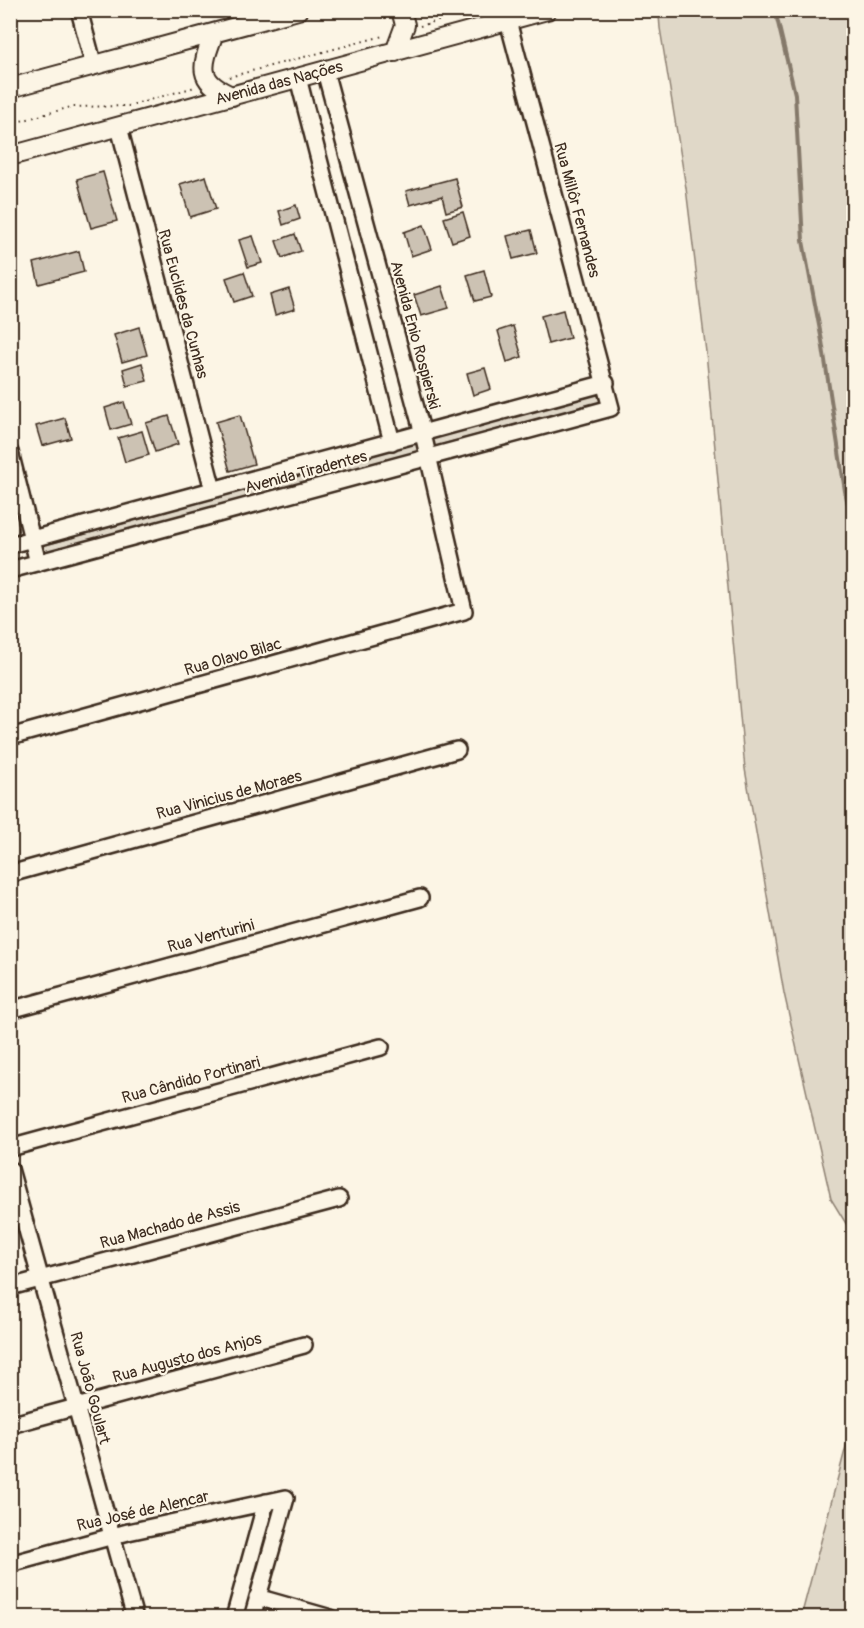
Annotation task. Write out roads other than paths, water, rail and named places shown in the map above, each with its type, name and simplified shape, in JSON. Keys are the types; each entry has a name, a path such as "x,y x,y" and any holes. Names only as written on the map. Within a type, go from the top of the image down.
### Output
{"main road":[{"path":"395,52 405,25 401,10"},
{"name":"Avenida das Nações","path":"10,156 547,10"},
{"path":"10,88 286,12"},
{"path":"214,33 204,62 204,71 209,83 216,90 232,96"}],"street":[{"path":"79,10 94,66"},
{"name":"Rua Millôr Fernandes","path":"508,21 611,408"},
{"name":"Avenida Enio Rospierski","path":"325,71 423,434 464,611"},
{"path":"298,78 392,442"},
{"name":"Rua Euclides da Cunhas","path":"119,127 213,490"},
{"name":"Avenida Tiradentes","path":"10,544 606,383"},
{"name":"Avenida Tiradentes","path":"10,570 611,408"},
{"path":"10,452 38,563"},
{"name":"Rua Olavo Bilac","path":"10,737 464,611"},
{"name":"Rua Vinicius de Moraes","path":"10,874 458,750"},
{"name":"Rua Venturini","path":"10,1010 420,898"},
{"name":"Rua Cândido Portinari","path":"10,1148 381,1047"},
{"name":"Rua João Goulart","path":"10,1169 135,1617"},
{"name":"Rua Machado de Assis","path":"10,1287 339,1198"},
{"name":"Rua Augusto dos Anjos","path":"10,1425 304,1344"},
{"name":"Rua José de Alencar","path":"10,1564 112,1536 286,1498 257,1597"},
{"path":"234,1617 266,1502"},
{"path":"252,1617 257,1597 331,1617"}],"waterway":[{"path":"775,10 795,94 803,241 822,341 845,491 854,531"}]}
